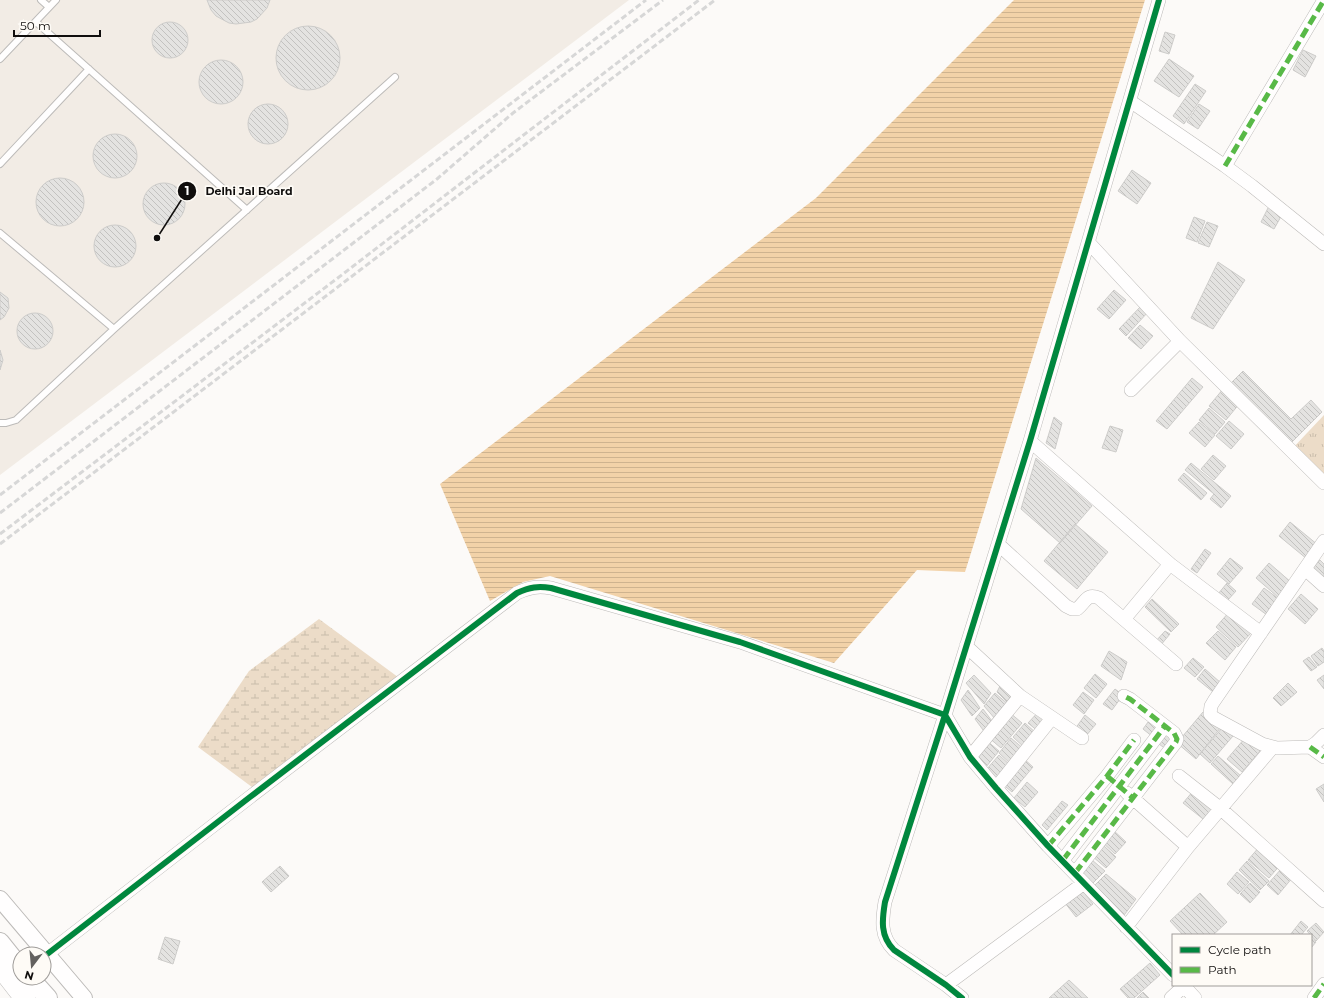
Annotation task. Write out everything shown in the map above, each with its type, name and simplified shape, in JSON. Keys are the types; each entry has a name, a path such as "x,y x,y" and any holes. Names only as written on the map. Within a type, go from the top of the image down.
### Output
{"highway":[{"path":"0,966 25,998"}],"main road":[{"path":"0,942 12,957"},
{"path":"37,986 48,998"}],"street":[{"path":"962,998 946,985 894,950 889,944 882,928 885,902 1030,441 1159,0"},
{"path":"1225,166 1324,0"},
{"path":"1130,101 1225,166 1324,244"},
{"path":"1088,243 1180,341 1324,483"},
{"path":"1131,390 1180,341"},
{"path":"1030,441 1170,564 1261,633"},
{"path":"1324,541 1214,701 1211,706 1210,714 1214,718 1272,748 1310,747 1324,757"},
{"path":"998,544 1066,606 1072,609 1077,609 1088,597 1094,596 1100,598 1125,618 1176,664"},
{"path":"1125,618 1170,564"},
{"path":"1305,569 1324,586"},
{"path":"52,950 256,792 517,593 539,586 551,588 740,642 945,715 970,757 996,788 1048,846 1172,974"},
{"path":"966,646 1020,696 1082,738"},
{"path":"970,757 1020,696"},
{"path":"1074,873 1177,739 1174,733 1124,696"},
{"path":"996,788 1052,718"},
{"path":"1062,860 1165,726"},
{"path":"1310,747 1324,735"},
{"path":"1048,846 1107,776 1134,740"},
{"path":"1126,927 1188,847 1272,748"},
{"path":"1107,776 1188,847"},
{"path":"1179,776 1221,809 1324,901"},
{"path":"946,985 1084,883"},
{"path":"0,899 39,946"},
{"path":"52,962 84,998"},
{"path":"1314,998 1324,984"},
{"path":"1171,998 1183,986 1195,998"}],"lane":[{"path":"41,0 49,7"},
{"path":"0,59 56,0"},
{"path":"36,22 247,210"},
{"path":"0,164 89,69"},
{"path":"0,423 16,420 114,329 395,77"},
{"path":"0,234 114,329"}],"shaded area":[{"path":"0,0 629,0 0,475"},
{"path":"1014,0 1145,0 965,572 917,570 834,663 550,576 523,582 490,601 440,484 816,198"}],"green space":[{"path":"1324,415 1324,483 1291,450"},
{"path":"319,619 402,680 256,790 198,747 249,671"}],"building":[{"path":"207,0 270,0 267,8 257,19 251,22 236,24 229,23 216,16 211,10"},
{"path":"174,22 183,27 187,33 187,47 183,53 174,58 166,58 157,53 153,47 152,36 157,27 163,23"},
{"path":"302,26 314,26 331,35 338,46 340,58 338,70 331,81 314,90 302,90 290,85 281,76 276,64 276,52 281,40 290,31"},
{"path":"1165,32 1175,35 1169,54 1159,51"},
{"path":"1303,50 1316,56 1305,77 1293,70"},
{"path":"1169,59 1194,76 1179,97 1154,81"},
{"path":"217,60 225,60 237,66 243,78 243,86 237,98 225,104 217,104 205,98 199,86 199,78 205,66"},
{"path":"1195,84 1206,91 1184,124 1173,116"},
{"path":"268,104 276,106 282,110 286,116 288,124 286,132 282,138 276,142 268,144 260,142 254,138 250,132 248,124 250,116 254,110 260,106"},
{"path":"1199,104 1210,111 1198,129 1187,122"},
{"path":"111,134 119,134 131,140 137,152 137,160 131,172 119,178 111,178 99,172 93,160 93,152 99,140"},
{"path":"1132,170 1151,183 1137,204 1118,191"},
{"path":"60,178 69,180 77,185 82,193 84,202 82,211 77,219 69,224 60,226 51,224 43,219 38,211 36,202 38,193 43,185 51,180"},
{"path":"160,183 168,183 176,186 182,192 185,204 182,216 176,222 168,225 160,225 152,222 146,216 143,208 143,200 146,192 152,186"},
{"path":"1269,206 1283,213 1274,229 1261,222"},
{"path":"1194,217 1205,221 1197,242 1186,238"},
{"path":"1207,222 1218,226 1209,247 1198,243"},
{"path":"111,225 119,225 130,231 136,242 136,250 130,261 119,267 111,267 100,261 94,250 94,242 100,231"},
{"path":"1218,262 1245,280 1213,329 1191,318"},
{"path":"1114,290 1126,300 1109,319 1097,309"},
{"path":"0,292 8,298 9,308 4,317 0,320"},
{"path":"1142,305 1148,312 1126,336 1119,329"},
{"path":"39,313 48,318 52,324 52,338 48,344 39,349 31,349 22,344 18,338 17,327 22,318 28,314"},
{"path":"1140,325 1153,336 1141,349 1128,338"},
{"path":"0,350 3,360 0,370"},
{"path":"1243,371 1291,419 1311,400 1322,412 1291,443 1231,383"},
{"path":"1192,378 1203,387 1167,429 1156,421"},
{"path":"1223,389 1240,403 1226,420 1209,406"},
{"path":"1209,408 1225,422 1215,434 1199,420"},
{"path":"1054,417 1062,423 1055,449 1046,443"},
{"path":"1229,421 1244,434 1231,449 1216,436"},
{"path":"1199,422 1215,435 1205,447 1189,433"},
{"path":"1110,426 1123,430 1116,452 1102,448"},
{"path":"1213,455 1226,466 1214,480 1201,469"},
{"path":"1036,458 1092,506 1060,543 1021,509"},
{"path":"1191,463 1231,496 1221,508 1210,499 1214,494 1185,470"},
{"path":"1184,473 1207,493 1201,500 1178,480"},
{"path":"1290,522 1318,545 1307,559 1279,536"},
{"path":"1075,524 1108,552 1077,589 1044,561"},
{"path":"1205,549 1211,553 1197,573 1191,569"},
{"path":"1230,558 1243,568 1229,584 1217,574"},
{"path":"1320,560 1324,564 1324,583 1311,570"},
{"path":"1269,563 1292,583 1279,598 1256,578"},
{"path":"1227,583 1236,591 1227,601 1218,594"},
{"path":"1264,588 1279,599 1267,615 1252,604"},
{"path":"1301,594 1318,609 1305,624 1288,609"},
{"path":"1152,599 1179,624 1171,632 1145,607"},
{"path":"1230,611 1252,632 1238,647 1216,627"},
{"path":"1165,631 1170,634 1160,646 1155,642"},
{"path":"1218,631 1236,647 1225,660 1206,643"},
{"path":"1322,648 1324,651 1324,662 1318,666 1311,656"},
{"path":"1109,651 1127,662 1121,680 1101,666"},
{"path":"1309,657 1317,667 1311,671 1303,661"},
{"path":"1193,658 1204,667 1195,677 1184,668"},
{"path":"1205,669 1221,683 1213,692 1197,679"},
{"path":"1095,674 1107,684 1096,698 1084,688"},
{"path":"974,675 991,693 984,704 966,683"},
{"path":"1324,675 1324,689 1317,680"},
{"path":"1002,682 1015,692 1008,703 997,692"},
{"path":"1288,683 1297,692 1281,706 1273,698"},
{"path":"1115,689 1123,695 1112,710 1103,704"},
{"path":"968,690 980,708 972,716 961,700"},
{"path":"1083,692 1094,700 1084,714 1073,705"},
{"path":"995,693 1009,705 996,720 984,706"},
{"path":"983,709 995,725 986,734 975,719"},
{"path":"1040,710 1050,719 1039,732 1028,723"},
{"path":"1009,712 1022,723 1001,748 988,737"},
{"path":"1203,712 1221,727 1196,759 1177,743"},
{"path":"1085,715 1096,724 1085,737 1075,729"},
{"path":"1151,718 1162,727 1153,737 1143,729"},
{"path":"1025,723 1037,734 1025,748 1013,737"},
{"path":"1222,728 1233,736 1210,763 1200,754"},
{"path":"1163,731 1175,740 1167,750 1155,741"},
{"path":"1011,738 1025,750 1012,765 999,753"},
{"path":"1245,738 1260,751 1242,772 1227,759"},
{"path":"986,740 999,751 986,767 972,756"},
{"path":"999,755 1010,765 997,780 986,770"},
{"path":"1218,756 1241,776 1233,784 1211,764"},
{"path":"1023,758 1033,767 1012,792 1001,783"},
{"path":"1027,782 1038,792 1025,807 1014,798"},
{"path":"1324,784 1324,802 1316,789"},
{"path":"1194,790 1214,807 1203,819 1183,803"},
{"path":"1062,801 1068,805 1047,830 1042,825"},
{"path":"1112,829 1126,842 1115,854 1101,841"},
{"path":"1103,845 1116,857 1106,868 1092,856"},
{"path":"1260,846 1281,864 1269,878 1248,860"},
{"path":"1092,860 1105,871 1092,884 1080,873"},
{"path":"1247,861 1269,881 1260,890 1239,870"},
{"path":"280,866 289,876 271,892 262,882"},
{"path":"1282,868 1293,877 1278,895 1267,885"},
{"path":"1237,872 1249,882 1238,894 1227,884"},
{"path":"1106,874 1136,899 1122,918 1092,888"},
{"path":"1250,883 1260,892 1250,903 1240,894"},
{"path":"1082,890 1093,904 1076,917 1065,903"},
{"path":"1200,893 1227,922 1214,934 1182,934 1170,921"},
{"path":"1301,921 1308,927 1302,934 1291,934"},
{"path":"1316,923 1324,932 1316,941 1312,937 1312,934 1307,931"},
{"path":"165,937 180,941 173,964 158,959"},
{"path":"1312,939 1316,942 1312,947"},
{"path":"1150,963 1160,975 1134,998 1128,998 1120,989"},
{"path":"1069,980 1088,998 1049,998"},
{"path":"1143,992 1149,998 1137,998"}],"railway":[{"path":"0,495 646,0"},
{"path":"0,513 437,179 513,113 663,0"},
{"path":"0,534 343,274 699,0"},
{"path":"0,544 715,0"}],"marked path":[{"path":"1225,166 1324,0"},
{"path":"1075,873 1177,739 1174,733 1124,696"},
{"path":"1063,860 1165,726"},
{"path":"1048,846 1107,776 1134,740"},
{"path":"1310,747 1324,757"},
{"path":"1107,776 1133,798"},
{"path":"1314,998 1324,984"}],"cycle path":[{"path":"962,998 889,945 883,928 885,902 1030,441 1159,0"},
{"path":"52,950 517,593 530,588 542,587 551,588 740,642 945,715 970,757 996,788 1048,846 1172,974"}],"place":[{"name":"Delhi Jal Board","path":"157,238"}]}
